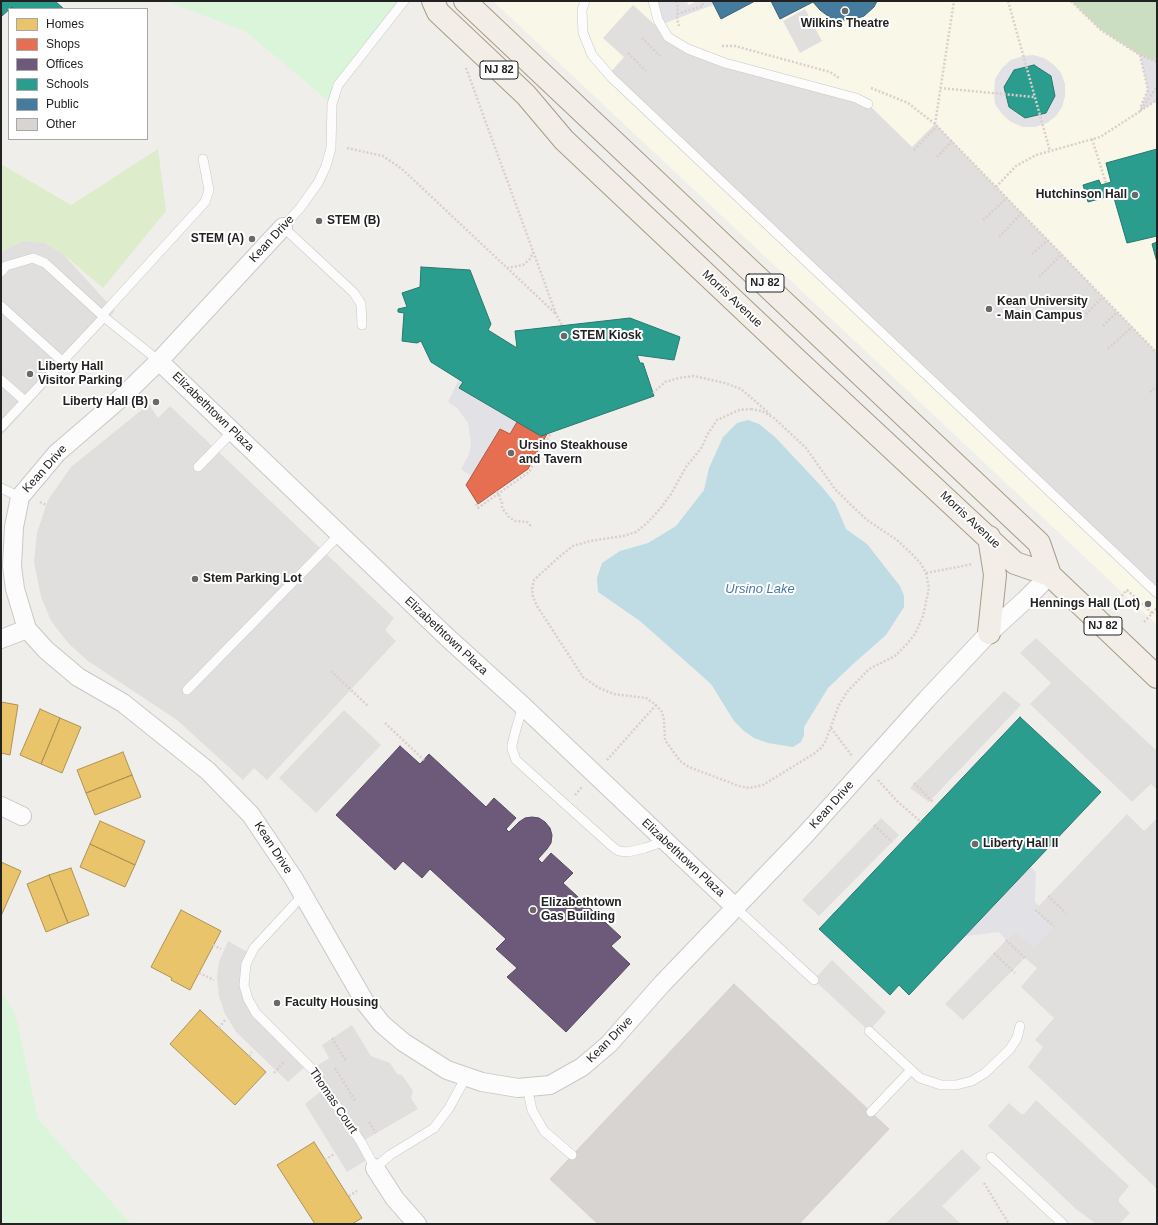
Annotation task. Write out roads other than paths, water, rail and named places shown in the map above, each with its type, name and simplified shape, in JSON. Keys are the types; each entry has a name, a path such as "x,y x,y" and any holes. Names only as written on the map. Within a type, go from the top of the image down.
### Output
{"main road":[{"name":"Morris Avenue","path":"433,1 438,12 526,95 564,140 797,360 1016,563 1050,575 1157,678"},
{"name":"Morris Avenue","path":"465,1 1039,543 1050,575"},
{"path":"989,537 995,575 989,633"}],"street":[{"name":"Kean Drive","path":"283,227 160,361 122,397 57,453 20,497 14,527 12,566 15,589 27,629 46,650 78,677 123,703 208,771 251,815 303,895 366,1004 382,1024 403,1042 447,1070 482,1082 527,1088 550,1085 582,1067 609,1044 662,984 805,835 926,699 989,633 1050,575"},
{"name":"Elizabethtown Plaza","path":"160,361 339,535 448,638 523,706 736,908"},
{"path":"1,639 27,629"},
{"path":"1,806 22,816"},
{"path":"375,1168 395,1199 417,1224"}],"lane":[{"name":"Kean Drive","path":"283,227 300,208 318,183 326,166 331,148 332,104 338,85 404,1"},
{"path":"585,1 582,10 583,33 592,55 612,77 1157,593"},
{"path":"653,1 658,20 668,37 688,49 725,63 856,98 868,104"},
{"path":"1,426 103,316 204,202 209,190 203,159"},
{"path":"283,227 354,293 361,304 362,325"},
{"path":"1,272 6,266 33,258 45,263 103,316 160,361"},
{"path":"1,306 62,361"},
{"path":"1,380 25,401"},
{"path":"198,467 233,431"},
{"path":"1,488 20,497"},
{"path":"187,690 339,535"},
{"path":"523,706 512,745 516,760 619,851 628,852 665,841"},
{"name":"Thomas Court","path":"303,895 254,948 246,964 244,985 248,999 256,1013 312,1069 361,1142 375,1168"},
{"path":"736,908 814,980"},
{"path":"869,1031 920,1078 941,1085 956,1085 972,1081 984,1073 1010,1049 1017,1038 1020,1026"},
{"path":"871,1112 911,1070"},
{"path":"375,1168 390,1155 434,1128 449,1108 466,1077"},
{"path":"527,1088 532,1110 544,1131 572,1155"},
{"path":"991,1157 1063,1224"}],"water":[{"name":"Ursino Lake","path":"748,420 759,424 775,437 822,487 835,503 846,529 867,544 900,586 904,596 904,607 886,635 828,688 804,727 804,735 801,742 793,747 768,743 754,738 744,731 734,721 711,684 640,621 598,592 597,578 602,563 620,551 648,543 676,526 704,490 709,468 723,437 737,423"}],"place":[{"name":"Wilkins Theatre","path":"845,11"},
{"name":"Hutchinson Hall","path":"1135,195"},
{"name":"STEM (B)","path":"319,221"},
{"name":"STEM (A)","path":"252,239"},
{"name":"Kean University - Main Campus","path":"989,309"},
{"name":"STEM Kiosk","path":"564,336"},
{"name":"Liberty Hall Visitor Parking","path":"30,374"},
{"name":"Liberty Hall (B)","path":"156,402"},
{"name":"Ursino Steakhouse and Tavern","path":"511,453"},
{"name":"Stem Parking Lot","path":"195,579"},
{"name":"Hennings Hall (Lot)","path":"1148,604"},
{"name":"Liberty Hall II","path":"975,844"},
{"name":"Elizabethtown Gas Building","path":"533,910"},
{"name":"Faculty Housing","path":"277,1003"}]}
